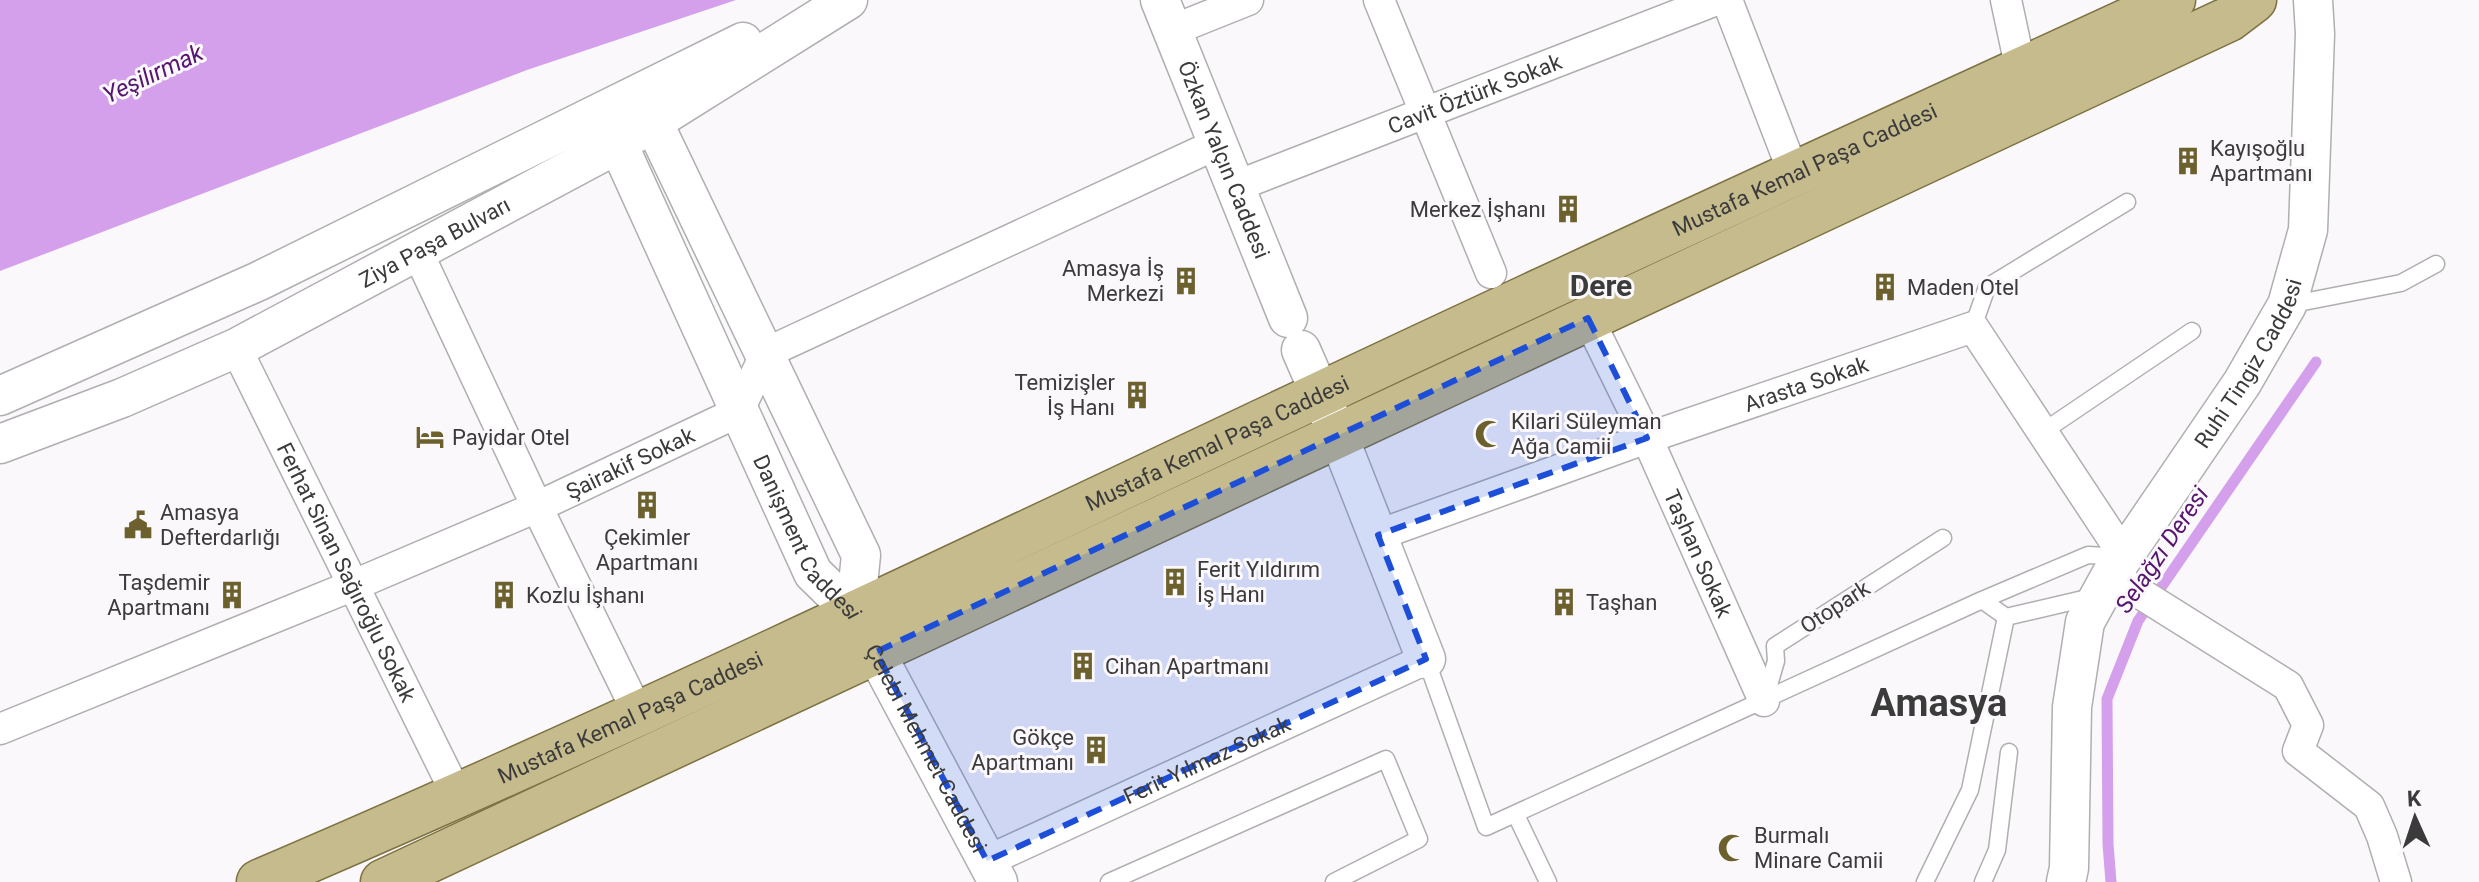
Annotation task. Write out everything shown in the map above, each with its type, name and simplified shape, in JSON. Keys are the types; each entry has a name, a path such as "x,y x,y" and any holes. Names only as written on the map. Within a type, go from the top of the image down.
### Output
{"main road":[{"name":"Mustafa Kemal Paşa Caddesi","path":"259,882 458,797 855,614 1319,394 2173,0"},
{"name":"Mustafa Kemal Paşa Caddesi","path":"406,877 876,652 2229,19 2254,0"}],"street":[{"name":"Ziya Paşa Bulvarı","path":"0,396 259,281 828,0"},
{"name":"Ziya Paşa Bulvarı","path":"0,444 122,398 236,348 654,124 848,0"},
{"path":"1167,15 1248,0"},
{"path":"1379,0 1491,273"},
{"name":"Cavit Öztürk Sokak","path":"1234,187 1716,0"},
{"path":"1727,0 1794,174"},
{"path":"2006,0 2021,70"},
{"name":"Ruhi Tingiz Caddesi","path":"2066,882 2069,868 2072,707 2085,622 2118,579 2242,383 2287,305 2308,230 2315,34 2313,0"},
{"name":"Özkan Yalçın Caddesi","path":"1167,15 1426,659"},
{"name":"Danişment Caddesi","path":"654,124 861,555 855,614"},
{"path":"738,412 766,353 1219,143"},
{"name":"Danişment Caddesi","path":"618,144 813,573 855,614"},
{"path":"417,251 638,713"},
{"name":"Taşhan Sokak","path":"1588,318 1647,438 1764,701"},
{"path":"1973,327 2044,431 2118,579 2288,686 2308,725 2298,751 2351,789 2369,806 2396,882"},
{"name":"Arasta Sokak","path":"1378,535 1647,438 1973,327"},
{"name":"Ferhat Sinan Sağıroğlu Sokak","path":"236,348 458,797"},
{"name":"Şairakif Sokak","path":"0,729 537,507 738,412"},
{"name":"Çelebi Mehmet Caddesi","path":"855,614 992,871"},
{"name":"Ferit Yılmaz Sokak","path":"992,871 1426,659"}],"lane":[{"path":"1973,327 1987,287 2127,202"},
{"path":"2287,305 2401,283 2436,264"},
{"path":"2044,431 2192,331"},
{"name":"Otopark","path":"1764,701 1776,661 1775,646 1943,538"},
{"path":"1426,659 1486,827 1982,600 2088,555 2118,579"},
{"path":"2006,617 2118,579"},
{"path":"1982,600 2006,617"},
{"path":"1925,882 1970,790 2006,617"},
{"path":"1983,882 1997,850 2009,752"},
{"path":"1109,882 1386,759 1419,839 1334,882"},
{"path":"1516,815 1548,882"}],"highlighted area":[{"path":"1588,318 1647,438 1378,535 1426,659 987,861 876,652"}],"water":[{"name":"Yeşilırmak","path":"0,0 736,0 527,70 0,271"}],"waterway":[{"name":"Selağzı Deresi","path":"2111,882 2107,699 2138,621 2316,362"}],"place":[{"name":"Kayışoğlu Apartmanı","path":"2188,161"},
{"name":"Merkez İşhanı","path":"1568,209"},
{"name":"Amasya İş Merkezi","path":"1186,281"},
{"name":"Maden Otel","path":"1885,287"},
{"name":"Temizişler İş Hanı","path":"1137,395"},
{"name":"Kilari Süleyman Ağa Camii","path":"1489,434"},
{"name":"Payidar Otel","path":"430,437"},
{"name":"Çekimler Apartmanı","path":"647,505"},
{"name":"Amasya Defterdarlığı","path":"138,525"},
{"name":"Ferit Yıldırım İş Hanı","path":"1175,582"},
{"name":"Taşdemir Apartmanı","path":"232,595"},
{"name":"Kozlu İşhanı","path":"504,595"},
{"name":"Taşhan","path":"1564,602"},
{"name":"Cihan Apartmanı","path":"1083,666"},
{"name":"Gökçe Apartmanı","path":"1096,750"},
{"name":"Burmalı Minare Camii","path":"1732,848"}],"district":[{"name":"Dere","path":"1601,285"},
{"name":"Amasya","path":"1939,703"}]}
